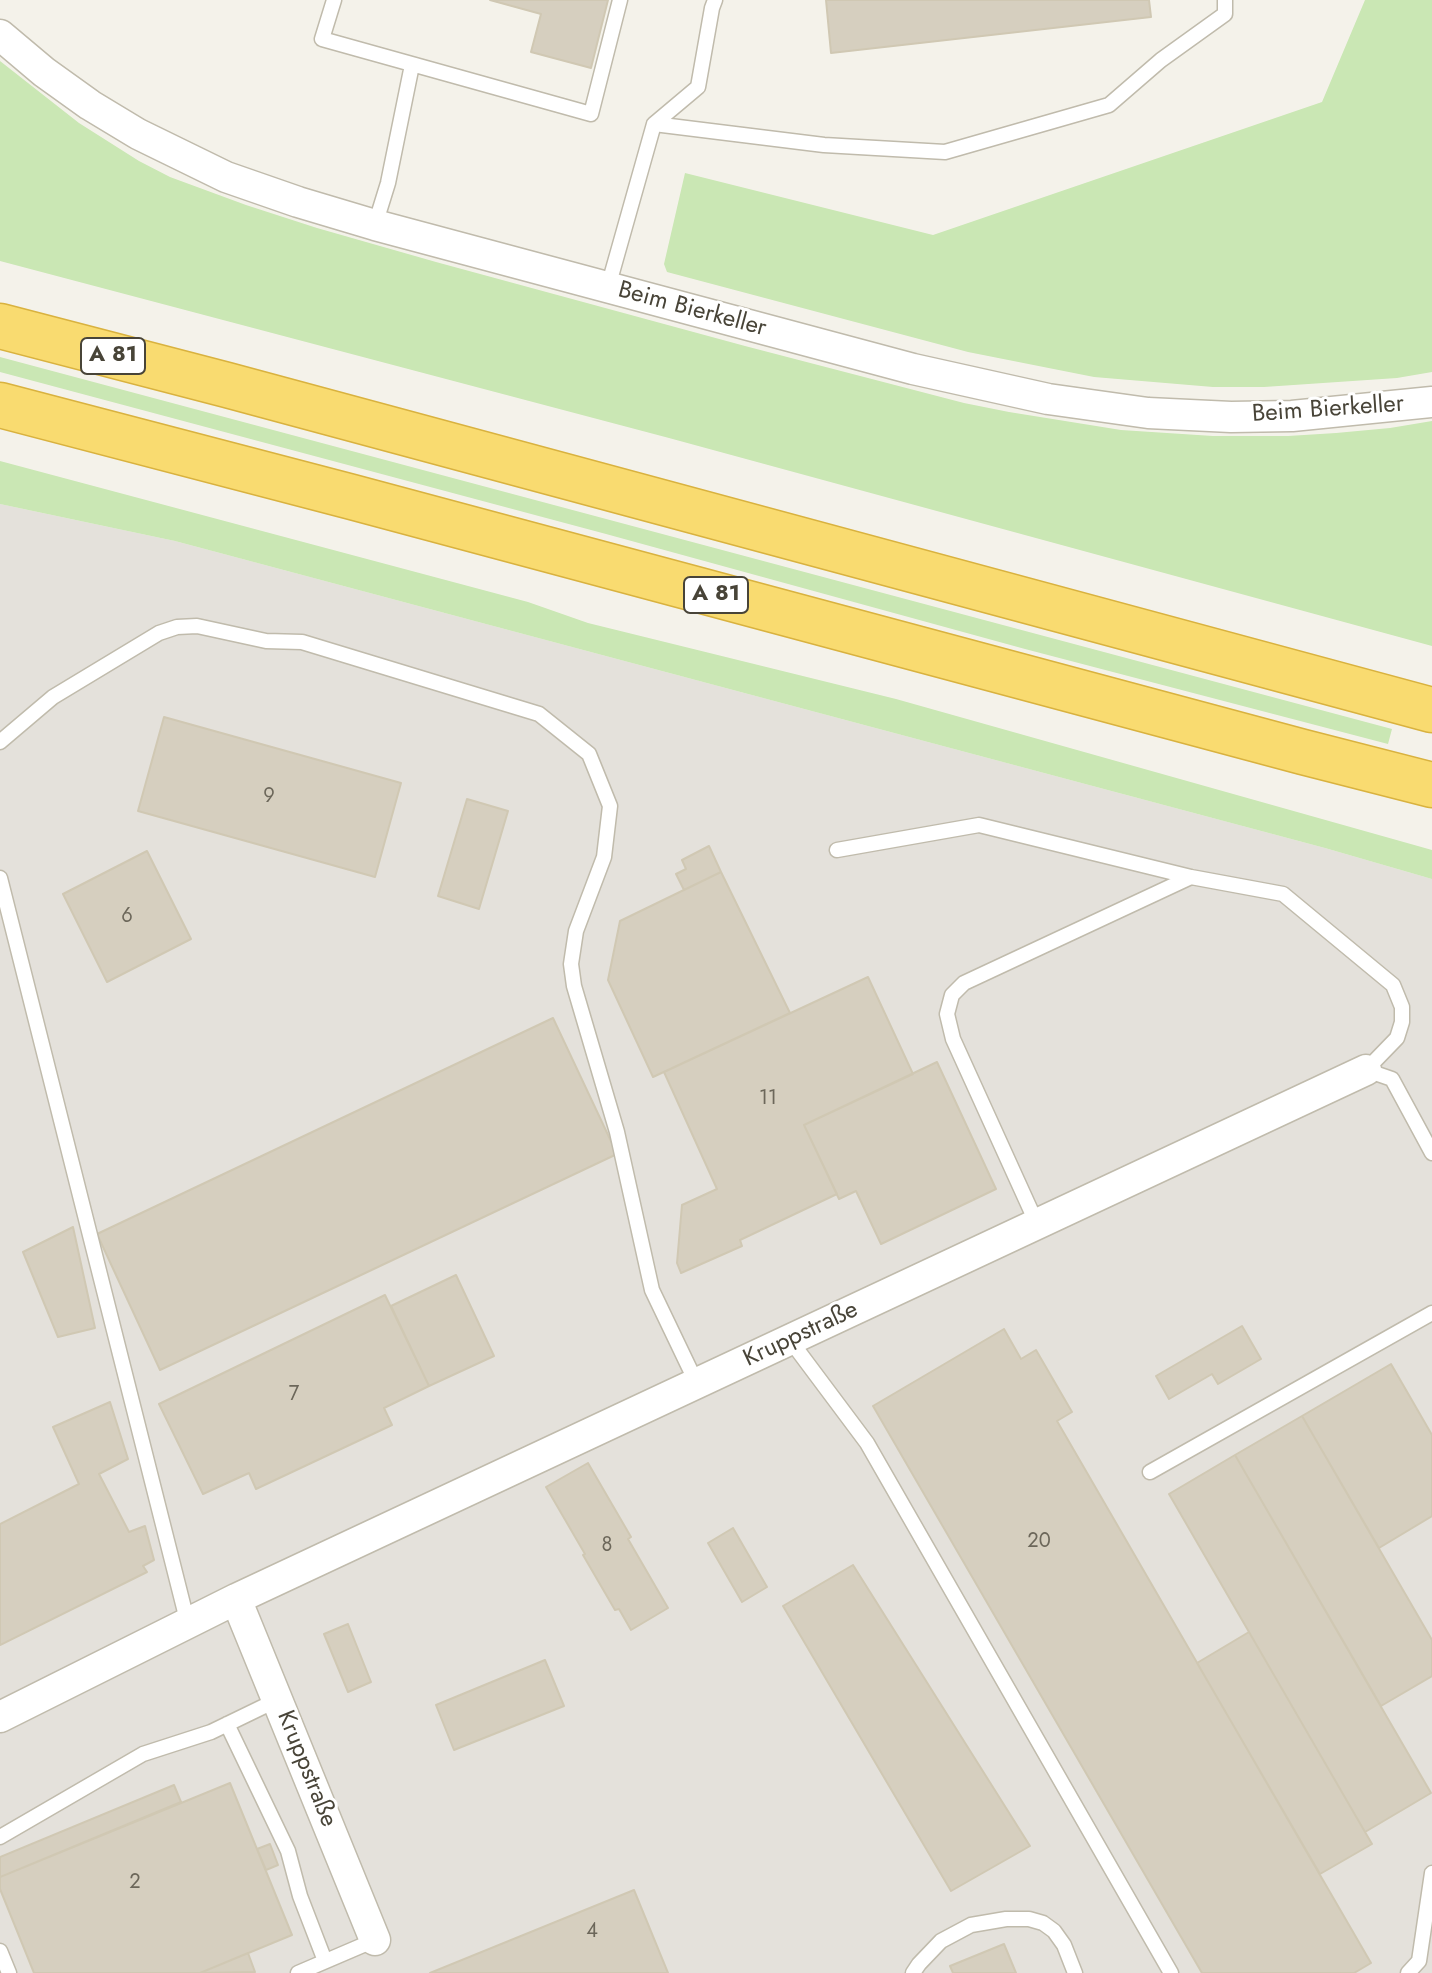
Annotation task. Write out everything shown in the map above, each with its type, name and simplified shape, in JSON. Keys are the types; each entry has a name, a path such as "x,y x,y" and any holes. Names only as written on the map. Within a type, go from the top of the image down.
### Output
{"highway":[{"name":"A 81","path":"0,326 1432,710"},
{"name":"A 81","path":"0,405 1432,785"}],"street":[{"name":"Beim Bierkeller","path":"0,35 90,105 138,134 226,177 375,225 913,369 1048,399 1148,413 1292,416 1432,402"},
{"name":"Kruppstraße","path":"0,1717 236,1599 1366,1070"},
{"name":"Kruppstraße","path":"236,1599 375,1940"}],"lane":[{"path":"334,0 322,39 591,114 620,0"},
{"path":"608,287 654,124 698,87 715,0"},
{"path":"654,124 824,145 945,152 1109,105 1161,60 1225,14 1225,0"},
{"path":"375,225 388,183 412,65"},
{"path":"0,742 53,697 159,633 177,627 197,626 266,641 302,642 539,714 589,754 610,806 604,857 576,931 571,964 574,986 617,1132 652,1290 697,1384"},
{"path":"837,850 979,825 1191,877 1283,894 1393,985 1402,1007 1397,1038 1366,1070 1392,1079 1432,1153"},
{"path":"1037,1224 953,1039 947,1014 952,995 964,983 1191,877"},
{"path":"0,878 188,1624"},
{"path":"1150,1472 1432,1313"},
{"path":"790,1340 867,1443 1171,1973"},
{"path":"0,1837 143,1754 211,1732 277,1700"},
{"path":"227,1724 288,1851 300,1896 325,1961"},
{"path":"1408,1973 1419,1961 1432,1873"},
{"path":"913,1973 941,1941 971,1925 1029,1919 1043,1923 1054,1931 1064,1945 1075,1973"},
{"path":"298,1973 375,1940"},
{"path":"0,1951 9,1973"}],"shaded area":[{"path":"0,504 175,541 1432,879 1432,1973 0,1973"}],"green space":[{"path":"1365,0 1432,0 1432,372 1397,378 1264,387 1213,387 1094,377 968,352 667,272 664,264 685,173 933,235 1322,102"},
{"path":"0,61 79,123 139,161 170,177 246,205 436,262 964,403 1121,430 1213,436 1336,433 1432,421 1432,646 669,438 0,261"},
{"path":"0,357 1392,729 1388,744 0,372"},
{"path":"0,461 528,602 588,623 896,699 1432,850 1432,879 175,541 0,504"}],"building":[{"path":"490,0 608,0 591,68 531,52 541,14"},
{"path":"826,0 1149,0 1151,17 831,53"},
{"path":"164,717 401,783 375,877 138,811"},
{"path":"467,799 508,811 479,909 438,896"},
{"path":"709,846 721,872 684,890 676,874 686,869 682,860"},
{"path":"147,851 191,939 107,982 63,894"},
{"path":"721,872 790,1013 653,1077 608,980 620,921"},
{"path":"868,977 913,1074 804,1125 837,1194 740,1240 742,1246 681,1273 677,1263 682,1205 717,1189 664,1072"},
{"path":"553,1018 617,1154 160,1370 97,1234"},
{"path":"937,1062 996,1189 881,1244 856,1191 839,1199 804,1125"},
{"path":"73,1227 95,1328 58,1337 23,1252"},
{"path":"456,1275 494,1356 429,1386 391,1306"},
{"path":"385,1295 429,1386 384,1408 392,1425 256,1489 249,1473 203,1494 159,1404"},
{"path":"1242,1326 1261,1359 1218,1384 1212,1374 1169,1399 1156,1376"},
{"path":"1004,1329 1021,1359 1036,1350 1072,1412 1057,1421 1371,1963 1354,1973 1202,1973 873,1406"},
{"path":"1391,1364 1432,1435 1432,1516 1379,1548 1302,1416"},
{"path":"110,1402 128,1459 99,1474 129,1532 145,1526 154,1560 143,1566 147,1572 0,1645 0,1524 79,1484 53,1427"},
{"path":"1302,1416 1432,1640 1432,1676 1381,1706 1235,1455"},
{"path":"1235,1455 1431,1793 1365,1832 1169,1494"},
{"path":"588,1463 668,1608 631,1630 619,1609 615,1610 546,1487"},
{"path":"733,1528 767,1587 742,1602 708,1543"},
{"path":"853,1565 1030,1846 951,1891 783,1606"},
{"path":"348,1624 371,1682 348,1692 324,1634"},
{"path":"1249,1632 1372,1844 1320,1874 1197,1663"},
{"path":"545,1660 564,1706 454,1750 436,1705"},
{"path":"230,1783 292,1935 200,1973 34,1973 0,1889 0,1877"},
{"path":"174,1785 181,1802 0,1877 0,1857"},
{"path":"270,1844 278,1865 266,1870 257,1849"},
{"path":"634,1890 668,1973 430,1973"},
{"path":"1004,1944 1016,1973 953,1973 950,1966"},
{"path":"248,1953 255,1972 200,1973"}]}
